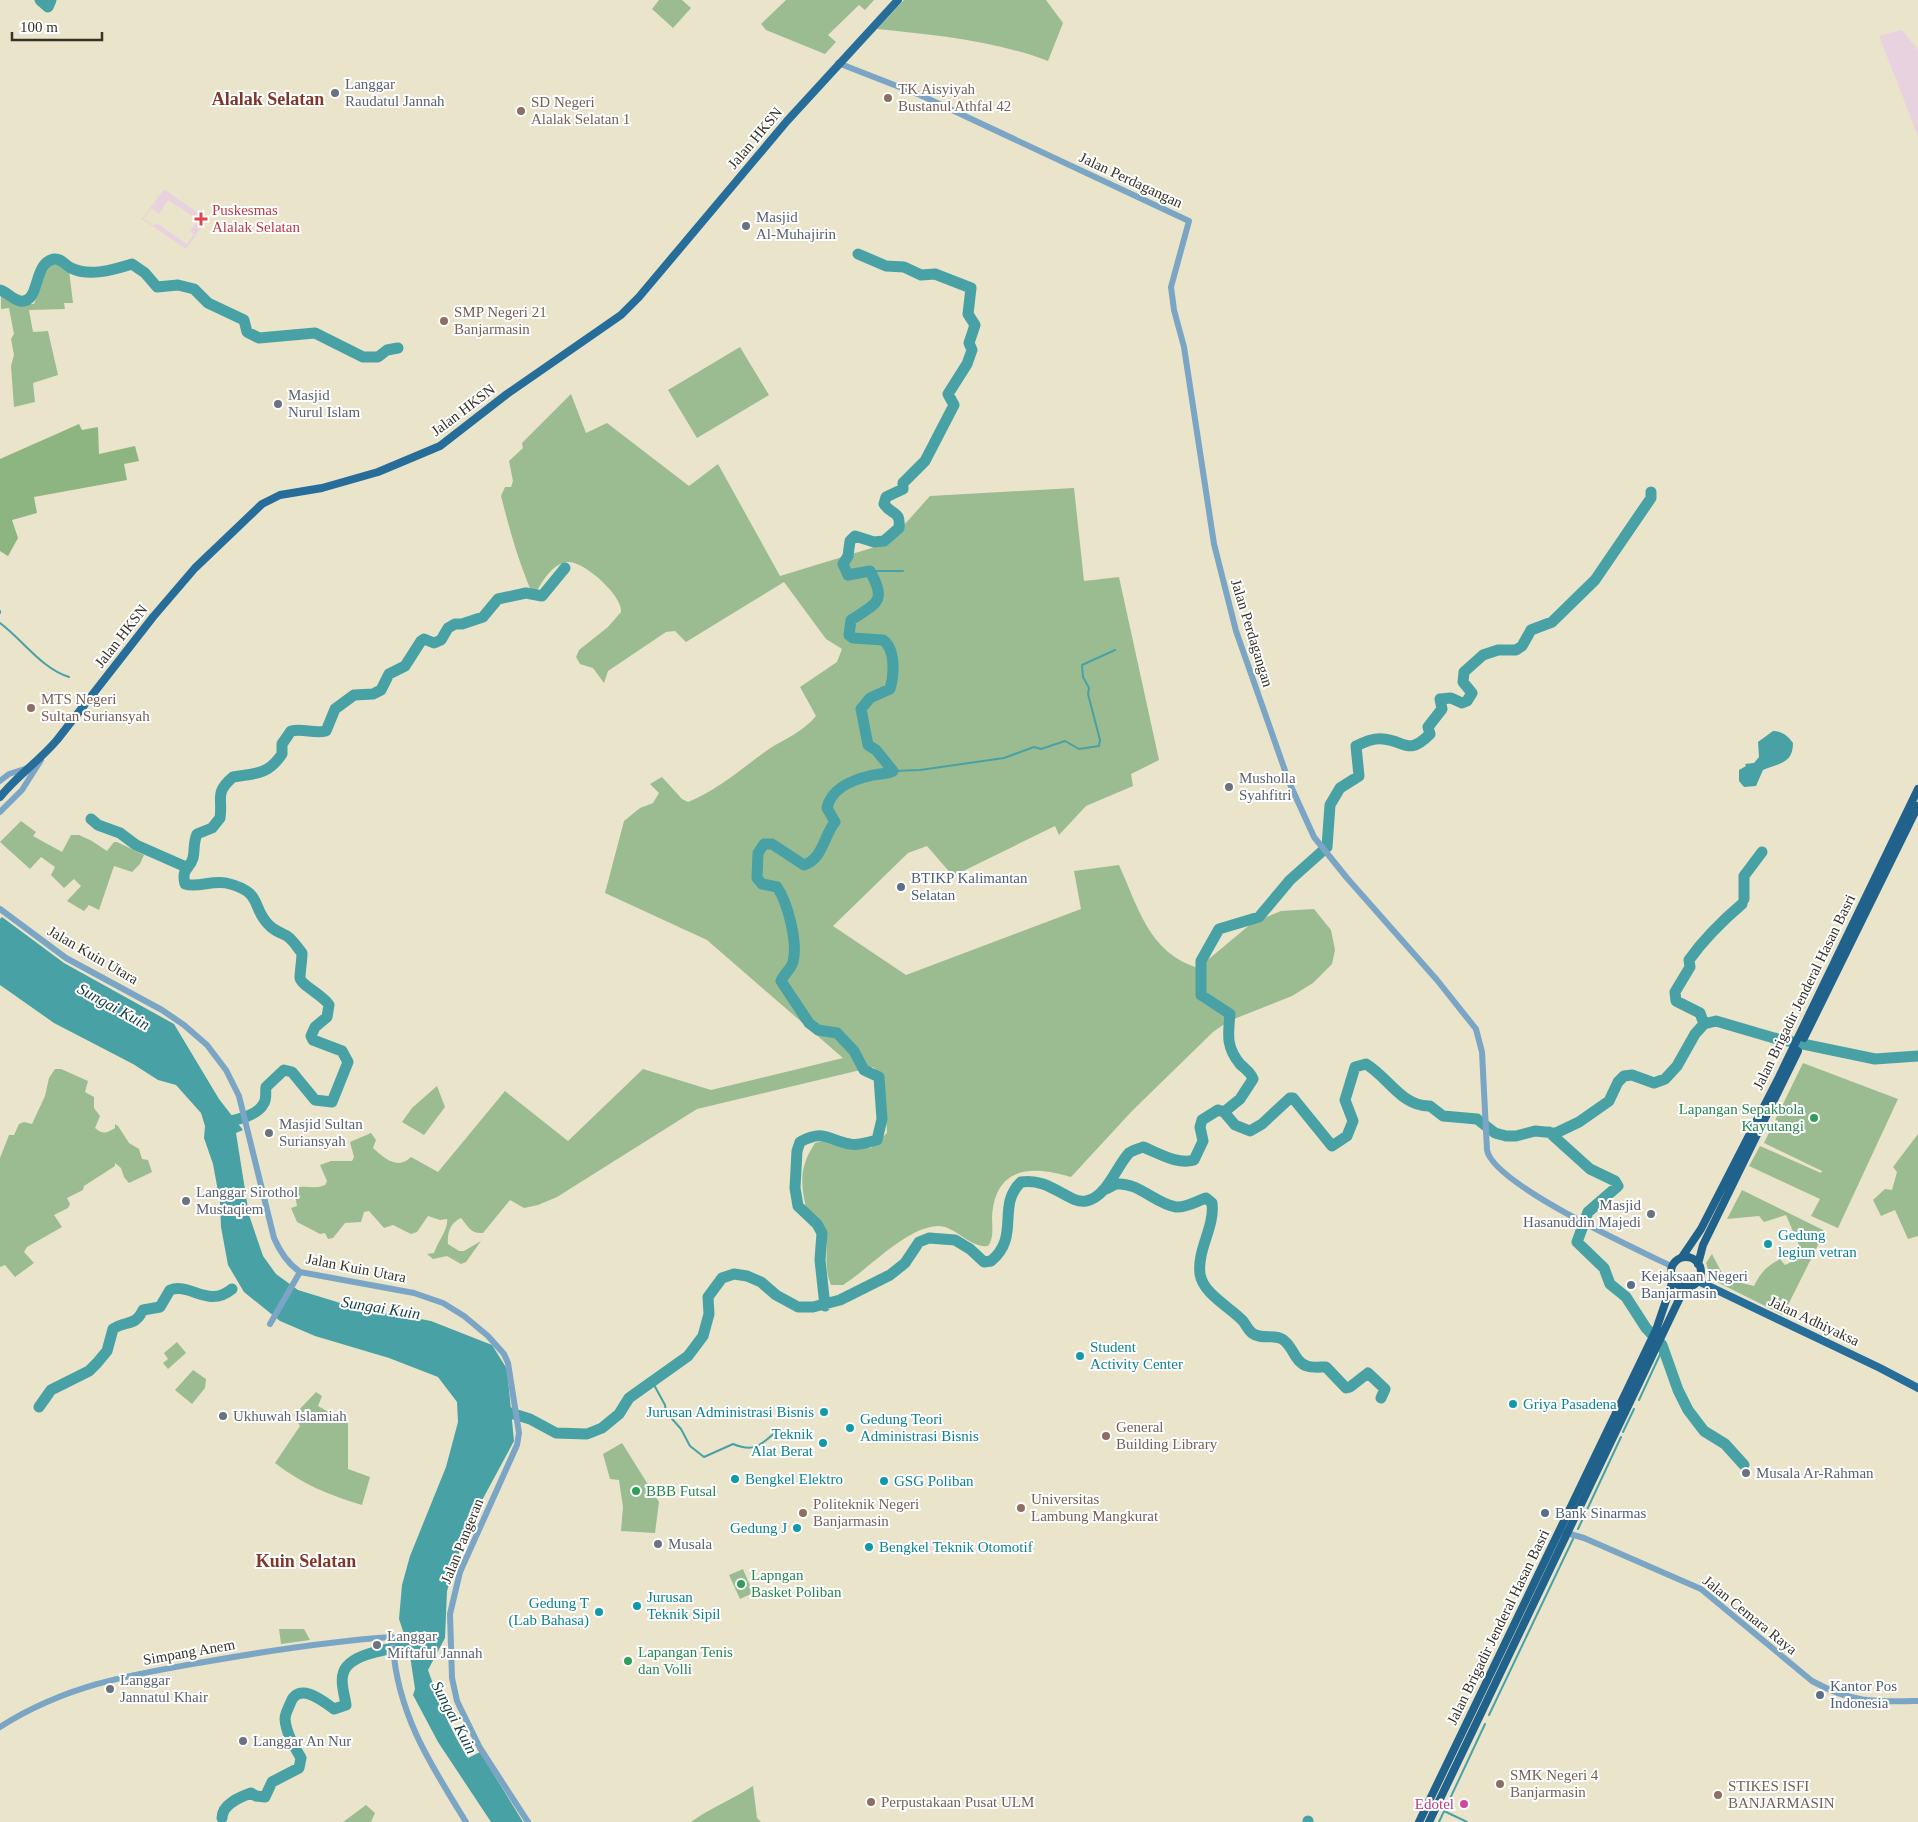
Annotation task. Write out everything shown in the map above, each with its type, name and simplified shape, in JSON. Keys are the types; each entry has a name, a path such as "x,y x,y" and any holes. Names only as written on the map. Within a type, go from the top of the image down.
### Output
{"highway":[{"name":"Jalan Brigadir Jenderal Hasan Basri","path":"1698,1264 1703,1245 1760,1121 1900,835 1918,789"},
{"name":"Jalan Brigadir Jenderal Hasan Basri","path":"1900,835 1918,806"},
{"name":"Jalan Brigadir Jenderal Hasan Basri","path":"1682,1257 1701,1229 1760,1121"},
{"path":"1682,1257 1691,1258 1698,1264 1700,1274 1698,1281 1685,1287 1678,1285 1670,1274 1672,1266 1682,1257"},
{"name":"Jalan Brigadir Jenderal Hasan Basri","path":"1659,1331 1673,1280"},
{"name":"Jalan Brigadir Jenderal Hasan Basri","path":"1419,1822 1559,1531 1617,1420 1659,1331 1685,1287"},
{"name":"Jalan Brigadir Jenderal Hasan Basri","path":"1429,1822 1568,1533 1617,1420"},
{"path":"1493,1668 1502,1672"},
{"path":"1489,1678 1497,1682"}],"main road":[{"name":"Jalan HKSN","path":"41,759 195,568 262,504 280,495 322,488 378,472 440,446 507,394 621,314 639,297 687,237 838,63 898,0"},
{"path":"1,796 28,768 41,759"},
{"name":"Jalan Adhiyaksa","path":"1698,1281 1918,1388"}],"street":[{"name":"Jalan Perdagangan","path":"838,63 920,95 1189,221 1171,287 1174,310 1184,347 1214,544 1236,631 1277,750 1307,824 1328,855 1437,980 1476,1029 1482,1052 1488,1154 1494,1165 1533,1193 1589,1226 1672,1266"},
{"name":"Jalan HKSN","path":"0,812 22,790 41,759"},
{"path":"0,782 9,774 28,768"},
{"name":"Jalan Kuin Utara","path":"0,909 66,958 141,997 198,1036 226,1070 235,1085 242,1106 246,1129 274,1238 288,1262 299,1274 385,1286 443,1303 464,1316 488,1336 504,1354 511,1374 519,1433"},
{"path":"272,1321 299,1274"},
{"name":"Jalan Pangeran","path":"519,1433 517,1445 460,1572 450,1614 452,1678 457,1701 480,1748 528,1822"},
{"name":"Jalan Cemara Raya","path":"1559,1531 1568,1533 1701,1589 1812,1681 1824,1688 1859,1700 1918,1701"},
{"name":"Simpang Anem","path":"0,1727 64,1694 94,1683 236,1656 343,1640 392,1637"},
{"path":"393,1650 407,1717 424,1753 466,1822"}],"shaded area":[{"path":"1902,30 1918,50 1918,136 1879,36"},
{"name":"Puskesmas Alalak Selatan","path":"164,189 207,219 186,249 142,219","holes":["168,200 198,220 190,231 194,234 187,244 156,223 154,226 144,219 151,208 159,214"]}],"green space":[{"path":"659,0 682,0 691,8 673,28 652,9"},
{"path":"786,0 874,0 865,10 859,5 828,35 836,42 825,54 766,30 761,24"},
{"path":"904,0 1046,0 1063,23 1048,61 985,43 877,29"},
{"path":"59,262 69,270 73,303 64,303 65,309 29,310 33,332 48,331 58,375 33,383 35,402 14,407 11,366 14,355 11,339 14,334 9,308 1,309 1,296 19,304 34,304 42,279 48,269"},
{"path":"740,347 769,395 697,438 668,390"},
{"path":"571,394 586,433 607,423 689,486 718,464 780,576 888,543 930,496 1074,488 1084,581 1119,577 1159,760 1131,774 1133,786 1086,806 1059,835 1055,826 953,876 927,846 908,853 833,926 906,975 1081,909 1074,871 1119,865 1147,927 1156,940 1181,961 1198,968 1252,923 1281,911 1314,909 1331,930 1335,950 1332,964 1313,983 1292,996 1229,1021 1213,1032 1132,1111 1071,1177 1045,1171 1033,1171 1022,1172 1012,1176 1003,1183 993,1208 992,1237 988,1246 975,1244 945,1227 926,1228 913,1233 901,1241 843,1285 831,1285 828,1274 826,1236 817,1218 806,1208 802,1182 803,1174 806,1159 815,1143 827,1140 871,1148 887,1133 884,1077 873,1067 697,1109 557,1197 538,1205 524,1208 510,1200 483,1233 472,1231 461,1218 450,1229 448,1244 459,1251 464,1251 481,1241 466,1262 461,1264 447,1256 433,1259 427,1254 434,1253 446,1227 447,1219 440,1220 428,1216 417,1232 411,1234 393,1225 384,1228 369,1211 364,1212 361,1222 345,1223 333,1238 328,1239 325,1233 320,1234 297,1222 291,1208 297,1206 294,1189 325,1185 327,1181 320,1165 331,1161 352,1161 354,1157 350,1142 371,1133 376,1140 373,1148 392,1162 401,1163 411,1157 438,1172 505,1091 568,1141 643,1069 711,1090 843,1058 707,940 605,893 624,821 640,808 653,803 659,793 650,784 662,777 682,799 688,802 720,785 769,749 800,731 816,716 800,687 837,662 842,649 826,639 784,582 686,642 675,631 666,632 608,671 604,683 593,668 580,664 576,657 579,650 608,627 621,612 620,605 609,589 592,573 575,563 568,562 553,569 536,593 532,593 515,545 501,496 505,487 511,487 513,481 509,461 523,448 522,443"},
{"path":"79,424 82,430 98,427 99,454 135,446 139,461 124,464 127,480 34,497 37,513 12,520 18,538 8,556 0,551 0,459"},
{"path":"21,821 36,832 33,836 62,852 71,835 79,835 107,851 114,842 117,842 144,855 140,864 132,872 114,866 99,910 89,905 84,911 67,901 81,886 74,879 64,888 51,875 55,867 41,857 30,869 0,842"},
{"path":"1803,1063 1898,1099 1838,1228 1811,1216 1820,1199 1749,1166 1760,1146 1821,1173 1822,1171 1764,1143"},
{"path":"55,1069 61,1069 88,1081 85,1092 94,1097 94,1108 100,1116 95,1128 100,1132 105,1132 115,1128 115,1124 118,1126 129,1143 139,1149 142,1159 148,1160 152,1172 129,1183 124,1177 121,1168 115,1163 115,1166 84,1186 83,1190 67,1198 70,1204 68,1208 54,1215 62,1227 27,1247 24,1252 34,1263 15,1277 5,1265 0,1267 0,1158 9,1135 14,1135 19,1124 24,1122 32,1124 45,1096 49,1078"},
{"path":"437,1086 445,1107 424,1135 402,1122 412,1108"},
{"path":"1918,1134 1918,1236 1908,1239 1895,1210 1881,1216 1873,1200 1885,1189 1892,1190 1897,1172 1893,1167"},
{"path":"1742,1190 1825,1231 1783,1315 1711,1279 1706,1263 1712,1254 1725,1279 1754,1286 1767,1267 1780,1259 1785,1265 1795,1260 1799,1245 1786,1215 1764,1222 1759,1216 1727,1219"},
{"path":"177,1342 186,1353 168,1369 163,1363 168,1359 164,1353"},
{"path":"193,1370 206,1379 205,1388 192,1404 175,1390"},
{"path":"316,1392 322,1396 318,1406 348,1423 348,1469 370,1477 362,1505 316,1488 275,1463 300,1426 294,1415"},
{"name":"BBB Futsal","path":"622,1443 659,1502 655,1533 621,1531 623,1507 619,1480 610,1479 603,1454"},
{"name":"Lapngan Basket Poliban","path":"743,1569 753,1593 740,1599 729,1575"},
{"path":"279,1629 304,1629 310,1640 281,1644"},
{"path":"753,1786 757,1818 761,1822 691,1822 706,1812"},
{"path":"366,1805 375,1813 371,1822 343,1822"}],"water":[{"path":"1773,731 1784,734 1793,743 1790,756 1783,762 1763,770 1756,786 1744,787 1739,781 1739,770 1746,766 1745,764 1754,763 1759,757 1758,742"},
{"name":"Sungai Kuin","path":"2,917 64,963 174,1024 219,1099 243,1130 236,1133 249,1215 263,1256 276,1274 298,1290 350,1306 431,1321 492,1345 507,1369 514,1441 473,1517 460,1550 447,1591 445,1638 428,1670 445,1715 468,1758 480,1752 523,1822 491,1822 438,1742 413,1695 415,1689 409,1649 399,1619 402,1585 410,1556 446,1467 458,1422 457,1402 438,1377 389,1358 315,1336 280,1321 244,1292 228,1265 221,1227 220,1202 213,1164 204,1138 205,1126 201,1113 176,1085 158,1080 133,1064 54,1023 0,985 0,919"}],"waterway":[{"path":"40,0 48,7 51,0"},
{"path":"825,1306 820,1260 822,1233 817,1224 798,1206 795,1188 797,1151 800,1142 815,1136 853,1144 877,1140 882,1119 879,1077 864,1070 854,1051 837,1033 818,1030 809,1023 781,981 793,962 793,934 785,903 777,887 762,884 757,878 758,853 764,844 772,844 804,865 810,862 819,852 835,822 827,808 833,796 843,786 856,780 893,771 876,750 868,745 861,709 870,698 890,689 893,670 892,656 887,644 883,640 853,638 849,635 851,620 877,601 878,589 870,571 848,575 843,564 848,556 850,541 855,536 874,542 884,541 899,528 899,518 884,504 886,497 903,489 903,483 925,461 954,405 948,394 967,364 972,350 969,343 975,325 968,314 971,288 935,274 921,275 904,267 886,266 858,254"},
{"path":"0,290 17,300 27,300 34,290 42,268 47,262 54,259 78,271 85,272 109,270 132,264 145,273 157,287 178,285 194,289 208,303 244,320 247,332 259,338 315,333 363,357 378,357 387,350 398,348"},
{"path":"1224,1112 1240,1099 1253,1079 1232,1052 1229,1040 1230,1014 1201,995 1201,961 1219,929 1259,917 1290,880 1327,847 1330,805 1340,788 1359,776 1356,746 1376,739 1391,740 1407,746 1423,741 1430,734 1428,727 1442,709 1440,699 1451,698 1462,703 1467,701 1472,693 1463,682 1464,672 1483,655 1498,650 1516,650 1522,646 1531,630 1552,622 1595,580 1651,498 1651,492"},
{"path":"221,1123 251,1115 261,1108 266,1097 266,1087 284,1070 292,1072 315,1100 332,1102 348,1062 342,1051 313,1040 311,1036 315,1027 327,1017 329,1005 301,981 302,953 287,936 270,926 260,913 252,896 247,891 221,882 195,885 185,884 184,875 192,862 197,834 212,828 220,818 220,796 223,787 233,777 254,774 271,766 282,754 282,744 291,731 326,731 335,709 354,695 373,694 381,690 389,674 405,666 424,639 434,643 441,640 448,628 455,624 462,624 483,617 498,599 526,593 542,596 565,568"},
{"path":"870,571 903,571"},
{"path":"0,623 41,661 50,668 69,677"},
{"path":"893,771 920,770 1004,758 1034,747 1041,749 1065,741 1079,749 1099,746 1100,740 1088,694 1089,688 1083,677 1082,665 1115,650"},
{"path":"91,819 98,825 120,833 136,845 186,867"},
{"path":"1744,899 1744,876 1762,852"},
{"path":"1704,1024 1700,1013 1676,1001 1675,992 1690,967 1689,960 1695,952 1714,930 1742,904"},
{"path":"1224,1112 1235,1125 1250,1131 1262,1124 1290,1098 1293,1098 1332,1146 1347,1136 1353,1121 1345,1100 1355,1067 1366,1064 1403,1097 1411,1102 1430,1106 1443,1116 1477,1119 1495,1133 1506,1136 1516,1136 1535,1131 1556,1133 1579,1122 1609,1101 1618,1082 1624,1076 1632,1075 1654,1083 1665,1079 1677,1066 1695,1034 1704,1024 1716,1021 1774,1038 1875,1059 1918,1056"},
{"path":"497,1409 530,1419 556,1433 587,1434 602,1428 619,1414 629,1398 688,1356 703,1336 709,1314 708,1297 722,1278 734,1274 747,1276 761,1282 776,1295 798,1307 813,1307 840,1300 890,1275 905,1263 919,1242 929,1238 955,1240 970,1249 984,1262 991,1261 1000,1251 1005,1241 1010,1201 1014,1191 1021,1182 1041,1183 1072,1199 1086,1201 1100,1194 1129,1153 1143,1147 1175,1160 1194,1160 1203,1141 1200,1127 1202,1120 1218,1110 1224,1112"},
{"path":"1549,1132 1590,1169 1615,1181 1618,1186 1588,1212 1577,1242 1604,1268 1610,1284 1626,1297 1646,1328 1662,1345 1678,1390 1688,1410 1704,1431 1725,1444 1744,1465"},
{"path":"1103,1190 1117,1184 1125,1184 1161,1202 1176,1207 1188,1205 1206,1198 1212,1203 1212,1212 1201,1256 1200,1274 1202,1281 1211,1294 1238,1316 1252,1333 1259,1336 1282,1339 1289,1345 1299,1361 1311,1367 1326,1367 1346,1388 1368,1373 1385,1389 1381,1398"},
{"path":"39,1407 51,1390 89,1371 97,1363 107,1351 113,1329 137,1319 143,1310 160,1307 170,1290 177,1288 185,1289 207,1296 215,1296 232,1289"},
{"path":"1639,1400 1663,1348"},
{"path":"653,1383 665,1405 666,1412 681,1429 690,1446 704,1457 733,1444 747,1448 757,1446 778,1430"},
{"path":"1623,1432 1634,1409"},
{"path":"1578,1529 1621,1437"},
{"path":"1489,1715 1573,1539"},
{"path":"222,1818 225,1809 232,1802 251,1793 256,1796 265,1797 272,1782 299,1768 301,1758 293,1744 285,1719 294,1697 304,1693 310,1694 334,1709 346,1705 342,1678 347,1666 354,1660 364,1655 388,1649 420,1644"},
{"path":"1439,1822 1485,1724"},
{"path":"1444,1811 1467,1822"}],"place":[{"name":"Langgar Raudatul Jannah","path":"335,93"},
{"name":"TK Aisyiyah Bustanul Athfal 42","path":"888,98"},
{"name":"SD Negeri Alalak Selatan 1","path":"521,111"},
{"name":"Puskesmas Alalak Selatan","path":"201,219"},
{"name":"Masjid Al-Muhajirin","path":"746,226"},
{"name":"SMP Negeri 21 Banjarmasin","path":"444,321"},
{"name":"Masjid Nurul Islam","path":"278,404"},
{"name":"MTS Negeri Sultan Suriansyah","path":"31,708"},
{"name":"Musholla Syahfitri","path":"1229,787"},
{"name":"BTIKP Kalimantan Selatan","path":"901,887"},
{"name":"Lapangan Sepakbola Kayutangi","path":"1814,1118"},
{"name":"Masjid Sultan Suriansyah","path":"269,1133"},
{"name":"Langgar Sirothol Mustaqiem","path":"186,1201"},
{"name":"Masjid Hasanuddin Majedi","path":"1651,1214"},
{"name":"Gedung legiun vetran","path":"1768,1244"},
{"name":"Kejaksaan Negeri Banjarmasin","path":"1631,1285"},
{"name":"Student Activity Center","path":"1080,1356"},
{"name":"Griya Pasadena","path":"1513,1404"},
{"name":"Jurusan Administrasi Bisnis","path":"824,1412"},
{"name":"Ukhuwah Islamiah","path":"223,1416"},
{"name":"Gedung Teori Administrasi Bisnis","path":"850,1428"},
{"name":"General Building Library","path":"1106,1436"},
{"name":"Teknik Alat Berat","path":"823,1443"},
{"name":"Musala Ar-Rahman","path":"1746,1473"},
{"name":"Bengkel Elektro","path":"735,1479"},
{"name":"GSG Poliban","path":"884,1481"},
{"name":"BBB Futsal","path":"636,1491"},
{"name":"Universitas Lambung Mangkurat","path":"1021,1508"},
{"name":"Politeknik Negeri Banjarmasin","path":"803,1513"},
{"name":"Bank Sinarmas","path":"1545,1513"},
{"name":"Gedung J","path":"797,1528"},
{"name":"Musala","path":"658,1544"},
{"name":"Bengkel Teknik Otomotif","path":"869,1547"},
{"name":"Lapngan Basket Poliban","path":"741,1584"},
{"name":"Jurusan Teknik Sipil","path":"637,1606"},
{"name":"Gedung T (Lab Bahasa)","path":"599,1612"},
{"name":"Langgar Miftaful Jannah","path":"377,1645"},
{"name":"Lapangan Tenis dan Volli","path":"628,1661"},
{"name":"Langgar Jannatul Khair","path":"110,1689"},
{"name":"Kantor Pos Indonesia","path":"1820,1695"},
{"name":"Langgar An Nur","path":"243,1741"},
{"name":"SMK Negeri 4 Banjarmasin","path":"1500,1784"},
{"name":"STIKES ISFI BANJARMASIN","path":"1718,1795"},
{"name":"Perpustakaan Pusat ULM","path":"871,1802"},
{"name":"Edotel","path":"1464,1804"}],"district":[{"name":"Alalak Selatan","path":"268,99"},
{"name":"Kuin Selatan","path":"306,1561"}]}
